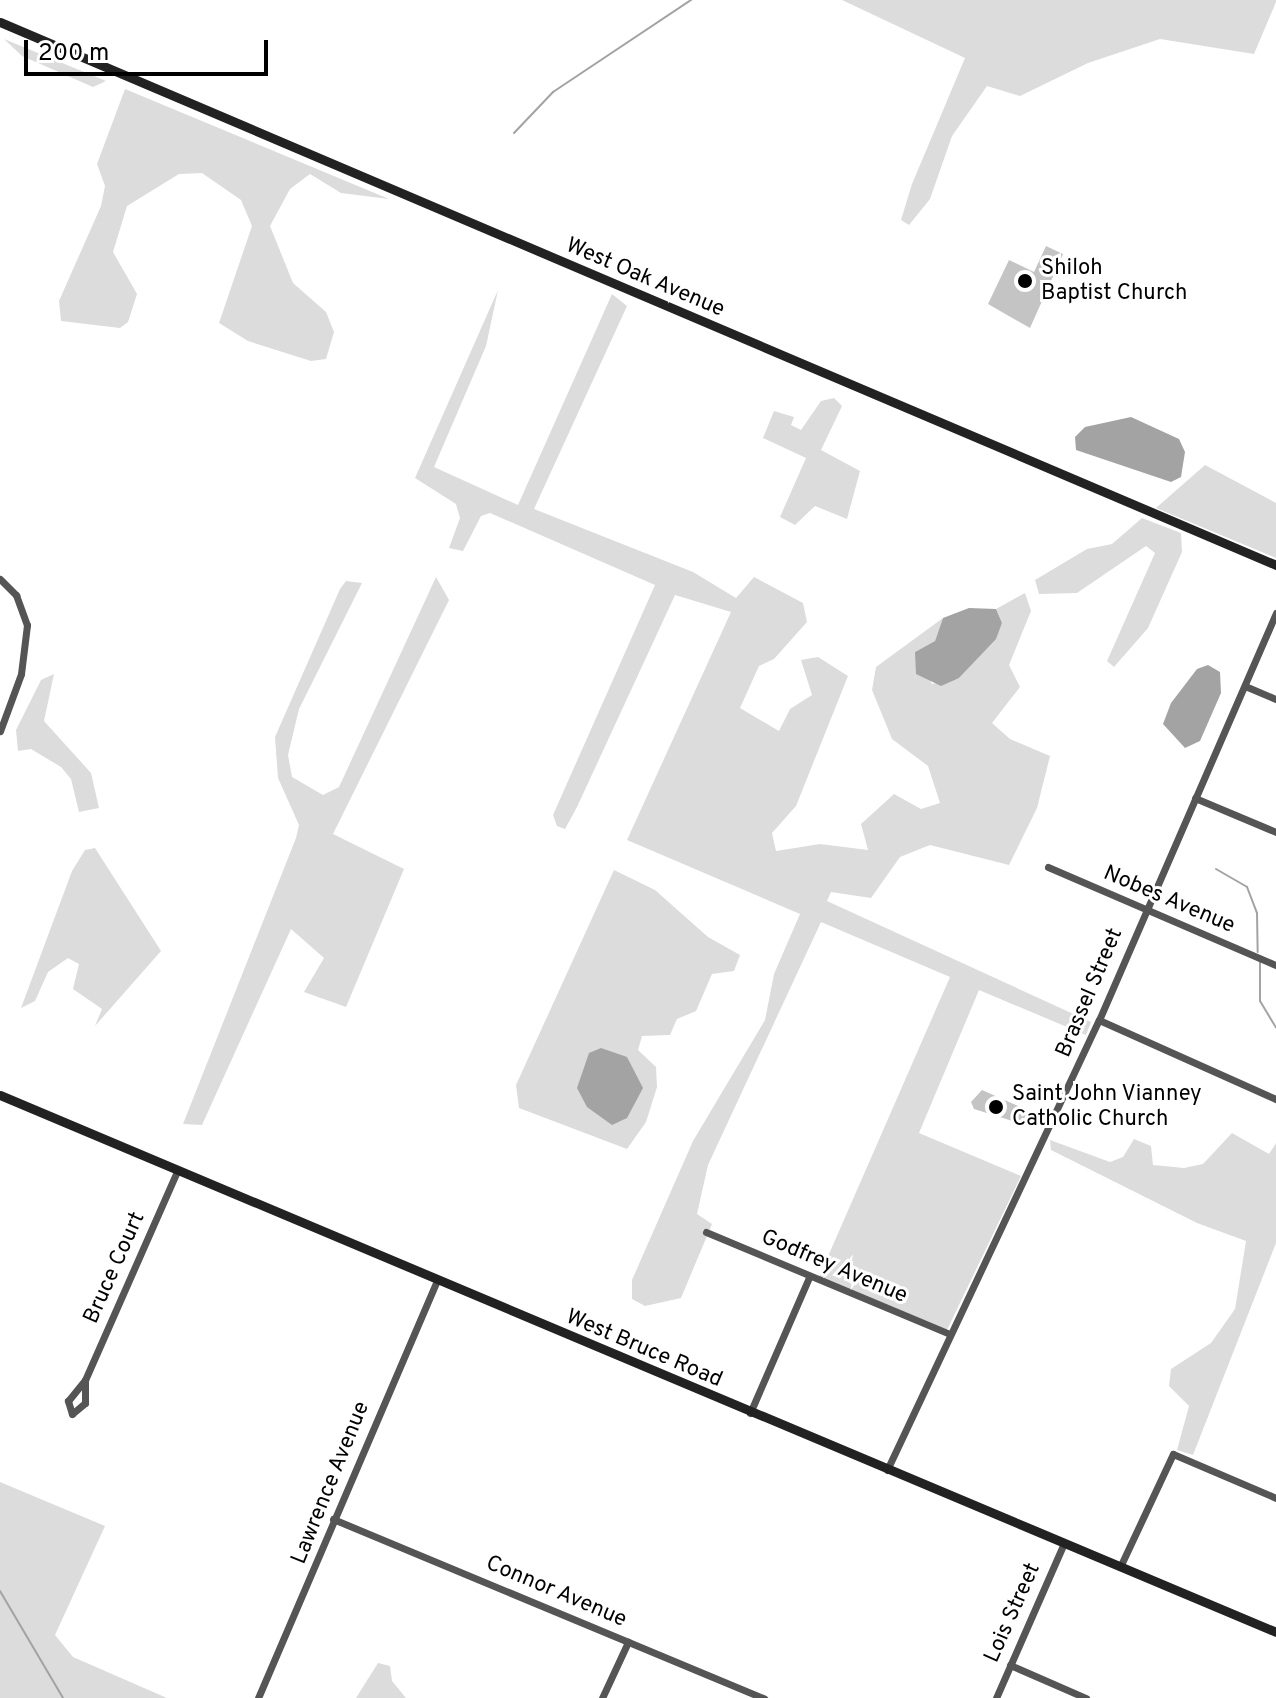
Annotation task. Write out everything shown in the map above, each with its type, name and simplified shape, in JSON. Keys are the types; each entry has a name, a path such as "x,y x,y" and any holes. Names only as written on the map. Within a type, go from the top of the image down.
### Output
{"street":[{"name":"West Oak Avenue","path":"0,22 1276,565"},
{"path":"0,579 16,595 27,625 21,674 0,731"},
{"name":"Brassel Street","path":"887,1470 1099,1020 1276,613"},
{"path":"1245,686 1276,699"},
{"path":"1195,798 1276,832"},
{"name":"Nobes Avenue","path":"1048,867 1276,965"},
{"path":"1099,1020 1276,1099"},
{"name":"West Bruce Road","path":"0,1095 436,1282 1276,1632"},
{"name":"Bruce Court","path":"85,1380 177,1171"},
{"name":"Godfrey Avenue","path":"706,1232 950,1334"},
{"path":"750,1413 809,1277"},
{"name":"Lawrence Avenue","path":"258,1698 436,1282"},
{"path":"1120,1567 1173,1454 1276,1498"},
{"name":"Connor Avenue","path":"333,1519 764,1698"},
{"name":"Lois Street","path":"996,1698 1064,1543"},
{"path":"602,1698 628,1642"},
{"path":"1010,1665 1086,1698"}],"shaded area":[{"path":"842,0 1276,2 1254,54 1160,39 1088,63 1020,96 987,86 952,136 930,199 909,225 901,220 912,184 965,58"},
{"path":"4,39 106,81 93,87 22,56"},
{"path":"125,89 389,199 341,193 310,174 290,189 270,226 293,283 326,312 334,332 326,359 311,361 248,341 219,323 252,226 241,200 202,173 179,174 127,206 113,252 137,294 128,322 120,328 61,321 59,301 101,206 105,186 97,164"},
{"path":"498,290 486,346 434,467 518,505 612,294 627,306 534,509 693,572 736,598 754,577 803,603 807,622 774,659 759,666 740,708 779,731 790,709 812,695 801,660 818,657 848,676 796,806 772,833 776,851 820,844 868,850 861,824 894,794 921,809 940,803 928,766 892,739 872,690 876,667 943,618 935,641 915,652 932,684 959,678 995,639 1002,623 996,609 1025,593 1031,611 1009,665 1020,687 992,723 1010,739 1050,756 1037,808 1009,865 930,845 900,857 871,898 831,892 827,901 1091,1022 1086,1035 979,990 919,1133 1021,1176 947,1330 819,1277 950,977 821,922 708,1165 697,1214 712,1224 681,1298 645,1306 632,1299 632,1280 693,1141 765,1020 774,974 800,914 627,840 731,612 675,595 577,807 565,829 557,826 553,815 655,585 490,513 481,516 463,551 449,548 460,518 456,504 415,478"},
{"path":"834,398 842,406 821,450 860,471 847,519 815,506 795,525 780,517 806,458 763,438 774,411 794,417 791,425 801,430 821,401"},
{"path":"1131,417 1179,439 1185,452 1181,477 1171,482 1076,450 1075,437 1085,427"},
{"path":"1205,465 1276,503 1276,558 1156,508"},
{"path":"1142,518 1181,533 1182,552 1148,628 1114,667 1107,661 1155,553 1146,546 1077,593 1039,594 1035,580 1087,549 1112,544"},
{"path":"436,577 449,600 333,834 404,869 346,1007 304,992 324,958 291,929 202,1125 183,1124 296,838 299,825 278,778 275,737 340,589 346,581 362,583 299,709 288,755 292,777 323,795 339,787"},
{"path":"969,608 996,609 1002,623 996,639 959,678 941,686 916,674 915,652 935,641 943,618"},
{"path":"1208,665 1220,672 1221,693 1200,741 1185,748 1163,724 1171,703 1197,669"},
{"path":"54,674 44,721 91,773 99,808 79,812 71,779 61,767 31,749 18,751 16,730 41,680"},
{"path":"95,848 161,951 95,1026 102,1009 73,989 79,964 68,958 48,972 35,1001 21,1008 72,871 85,850"},
{"path":"614,870 655,890 708,937 740,955 734,971 712,974 696,1011 677,1019 670,1035 642,1036 638,1050 656,1067 657,1087 646,1122 627,1149 519,1108 516,1085"},
{"path":"601,1048 627,1057 643,1088 627,1118 612,1125 587,1107 577,1088 589,1053"},
{"path":"1232,1133 1269,1154 1276,1143 1276,1243 1193,1455 1177,1450 1189,1406 1169,1386 1171,1369 1211,1343 1235,1309 1246,1241 1197,1223 1051,1150 1050,1140 1110,1162 1123,1157 1134,1139 1151,1146 1153,1165 1184,1168 1203,1164"},
{"path":"0,1482 105,1526 55,1635 73,1657 167,1698 0,1698"},
{"path":"378,1663 390,1666 392,1681 406,1698 356,1698"}],"building":[{"name":"Shiloh Baptist Church","path":"1046,246 1063,254 1030,328 988,304 1009,260 1034,272"},
{"name":"Saint John Vianney Catholic Church","path":"982,1090 1018,1106 1026,1114 1022,1124 974,1109 971,1102"}],"waterway":[{"path":"514,133 553,92 691,0"},
{"path":"1216,869 1247,887 1257,913 1258,952"},
{"path":"1260,960 1260,1001 1276,1028"},
{"path":"0,1591 63,1698"}],"place":[{"name":"Shiloh Baptist Church","path":"1025,281"},
{"name":"Saint John Vianney Catholic Church","path":"996,1107"}]}
